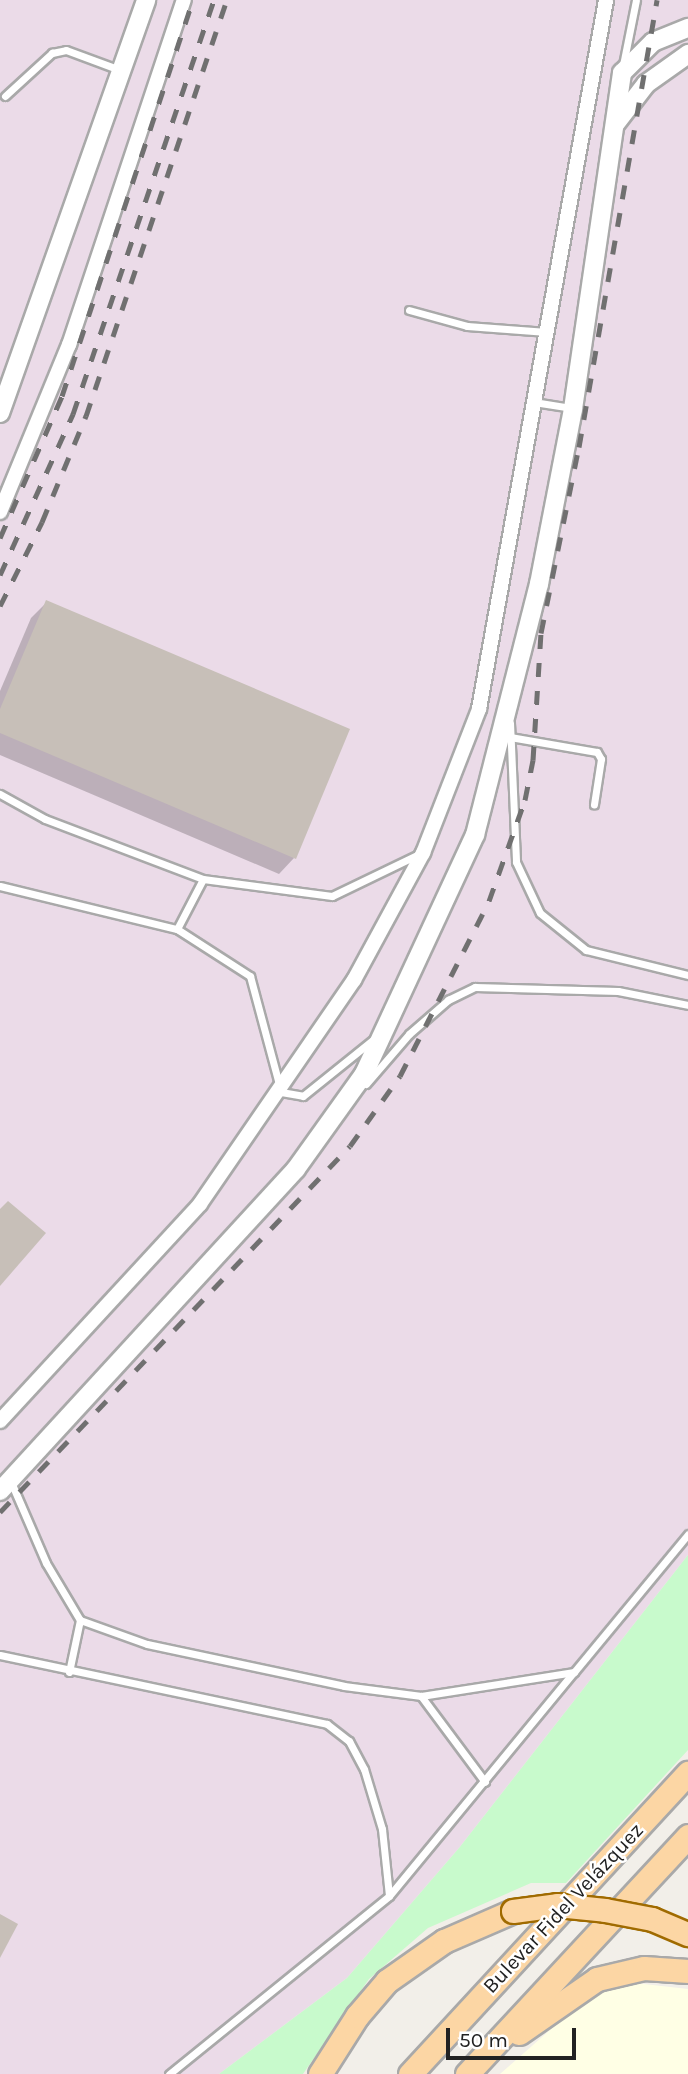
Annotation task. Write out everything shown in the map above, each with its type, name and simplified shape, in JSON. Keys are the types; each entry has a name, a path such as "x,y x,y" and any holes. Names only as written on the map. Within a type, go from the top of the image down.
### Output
{"main road":[{"name":"Bulevar Fidel Velázquez","path":"410,2074 688,1773"},
{"name":"Bulevar Fidel Velázquez","path":"469,2074 688,1836"},
{"path":"320,2074 357,2016 387,1982 444,1941 513,1911 557,1905 606,1910 652,1919 688,1934"},
{"path":"469,2074 529,2024 597,1979 644,1968 688,1971"}],"street":[{"path":"0,413 146,0"},
{"path":"0,512 69,345 184,0"},
{"path":"0,1421 200,1204 281,1092 354,980 423,852 479,709 606,0"},
{"path":"5,1485 325,1133 364,1074 475,835 539,584 573,409 622,73 653,42 688,28"},
{"path":"614,126 646,84 688,54"}],"lane":[{"path":"622,73 636,0"},
{"path":"5,96 52,53 66,50 122,71"},
{"path":"409,310 467,326 547,332"},
{"path":"534,402 573,409"},
{"path":"509,701 516,862 540,912 586,950 688,975"},
{"path":"510,737 597,752 601,759 594,804"},
{"path":"0,794 45,819 203,879 332,896 423,852"},
{"path":"177,929 203,879"},
{"path":"0,886 177,929 250,976 281,1092 303,1096 341,1069 386,1027"},
{"path":"325,1133 410,1034 448,1000 475,987 618,991 688,1005"},
{"path":"5,1485 80,1620 147,1644 344,1686 421,1696 573,1672"},
{"path":"169,2074 389,1896 688,1534"},
{"path":"69,1672 80,1620"},
{"path":"0,1655 69,1672 327,1724 349,1741 364,1769 382,1829 389,1896"},
{"path":"421,1696 485,1782"}],"shaded area":[{"path":"0,0 688,0 688,1555 459,1848 347,1978 219,2074 0,2074"},
{"path":"635,1983 688,1989 688,2074 500,2074 591,1994"}],"green space":[{"path":"688,1555 688,1750 566,1883 531,1883 428,1928 369,1979 303,2074 219,2074 347,1978 459,1848"}],"building":[{"path":"46,600 350,729 296,859 0,733 0,709"},
{"path":"8,1201 46,1233 0,1286 0,1209"},
{"path":"0,1914 18,1924 0,1958"}],"railway":[{"path":"0,538 62,396 193,0"},
{"path":"0,575 73,414 214,0"},
{"path":"0,606 42,522 86,416 227,0"},
{"path":"0,1512 350,1146 400,1076 489,901 525,800 533,760 541,633 579,447 657,0"}]}
